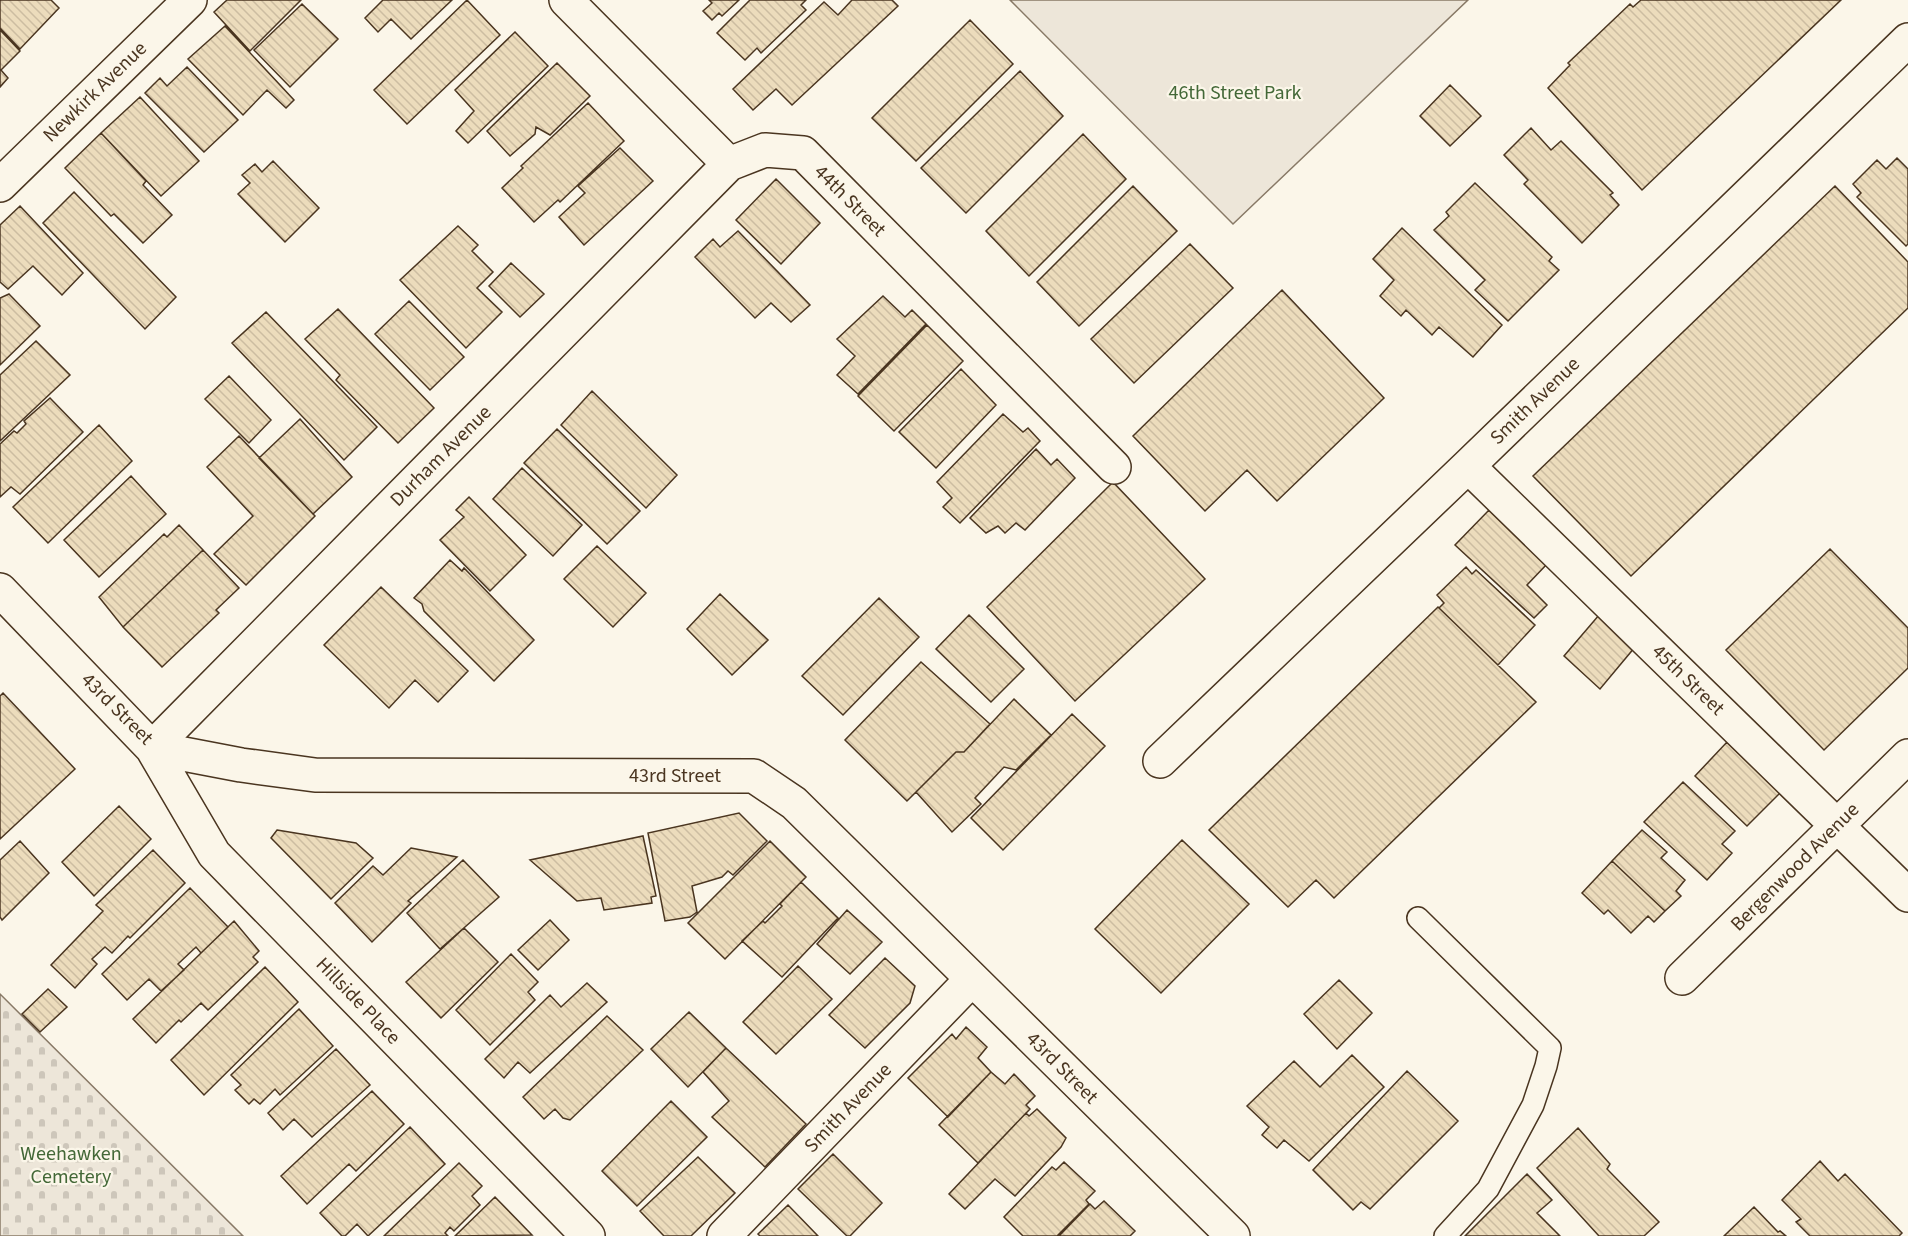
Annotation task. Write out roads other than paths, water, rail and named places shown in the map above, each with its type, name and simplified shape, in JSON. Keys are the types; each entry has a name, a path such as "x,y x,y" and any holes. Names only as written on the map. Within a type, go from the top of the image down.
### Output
{"street":[{"name":"Newkirk Avenue","path":"0,185 190,0"},
{"path":"566,0 729,164"},
{"name":"Smith Avenue","path":"1160,761 1908,40"},
{"name":"44th Street","path":"729,164 765,150 803,153 1114,466"},
{"name":"Durham Avenue","path":"152,748 729,164"},
{"name":"45th Street","path":"1468,466 1908,895"},
{"name":"43rd Street","path":"0,590 152,748 241,765 315,775 754,776 794,803 1233,1236"},
{"name":"Hillside Place","path":"152,748 214,854 588,1236"},
{"name":"Bergenwood Avenue","path":"1682,978 1908,756"},
{"name":"Smith Avenue","path":"724,1236 972,979"}],"lane":[{"path":"1418,918 1550,1048 1533,1105 1488,1189 1445,1236"}],"park label":[{"name":"46th Street Park","path":"1235,93"},
{"name":"Weehawken Cemetery","path":"71,1166"}]}
